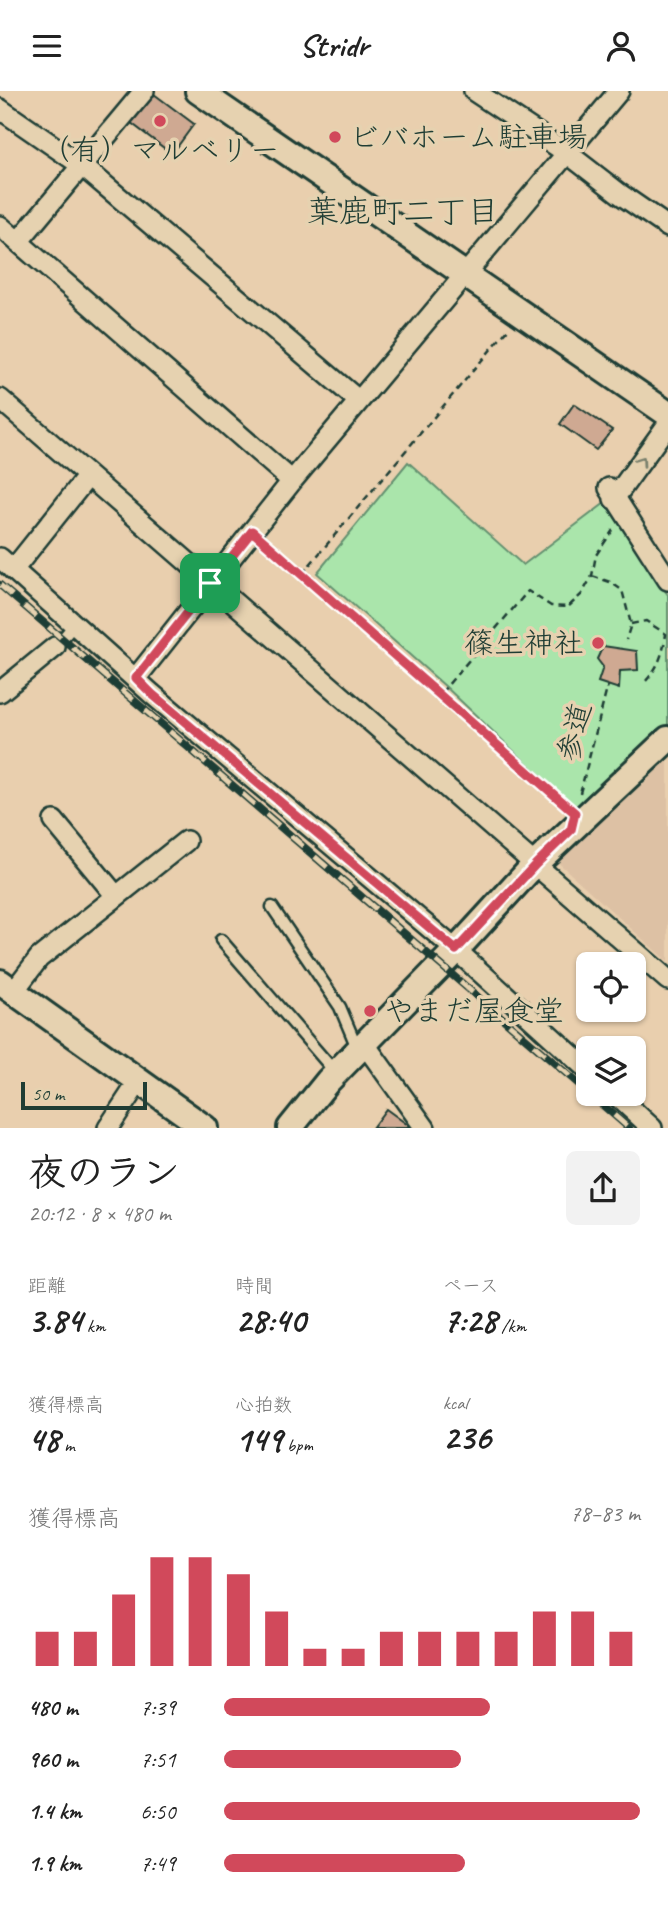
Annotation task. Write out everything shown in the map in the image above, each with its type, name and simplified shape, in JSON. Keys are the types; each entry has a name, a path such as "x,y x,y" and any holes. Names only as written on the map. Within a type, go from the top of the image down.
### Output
{"street":[{"path":"18,242 144,91"},
{"path":"198,91 668,414"},
{"path":"474,91 567,153 668,227"},
{"path":"136,678 292,481 619,91"},
{"path":"0,109 81,165 359,401"},
{"path":"0,226 292,481"},
{"path":"0,398 668,980"},
{"path":"668,424 616,500 668,580"},
{"path":"88,476 7,564 152,694 456,950 576,1059"},
{"path":"0,692 55,647"},
{"path":"290,1128 336,1073 456,950 573,822 668,739"},
{"path":"54,821 116,896"},
{"path":"186,841 39,958 7,987 205,1128"},
{"path":"361,1047 425,1128"},
{"path":"108,1128 139,1081"},
{"path":"628,1106 652,1128"}],"lane":[{"path":"55,647 75,623"},
{"path":"272,907 340,1007 361,1047"},
{"path":"221,940 336,1073"}],"path":[{"path":"302,574 512,325"},
{"path":"440,695 528,591 551,606 568,607 583,594 592,576 596,555 609,539 616,500"},
{"path":"252,531 440,695 573,822"},
{"path":"592,576 610,582 622,590 631,624 626,640"},
{"path":"631,624 646,621 666,634 667,642 658,666 644,683"},
{"name":"参道","path":"578,800 608,685"}],"shaded area":[{"path":"668,751 668,962 552,857"}],"green space":[{"path":"408,462 523,565 605,503 668,595 668,729 575,809 446,687 317,573"}],"building":[{"name":"（有）マルベリー","path":"150,91 194,124 172,154 126,119"},
{"path":"574,404 612,430 596,450 560,424"},
{"path":"603,646 637,651 638,670 620,671 619,689 598,682 603,667 597,659"},
{"path":"386,1109 412,1128 372,1128"}],"railway":[{"path":"0,585 576,1082"},
{"path":"604,1106 629,1128"}],"place":[{"name":"（有）マルベリー","path":"160,121"},
{"name":"ビバホーム駐車場","path":"335,137"},
{"name":"篠生神社","path":"598,643"},
{"name":"やまだ屋食堂","path":"370,1011"}],"district":[{"name":"葉鹿町二丁目","path":"403,211"}],"route":[{"path":"252,531 575,813 571,830 456,950 136,678 210,583 252,531"}]}
